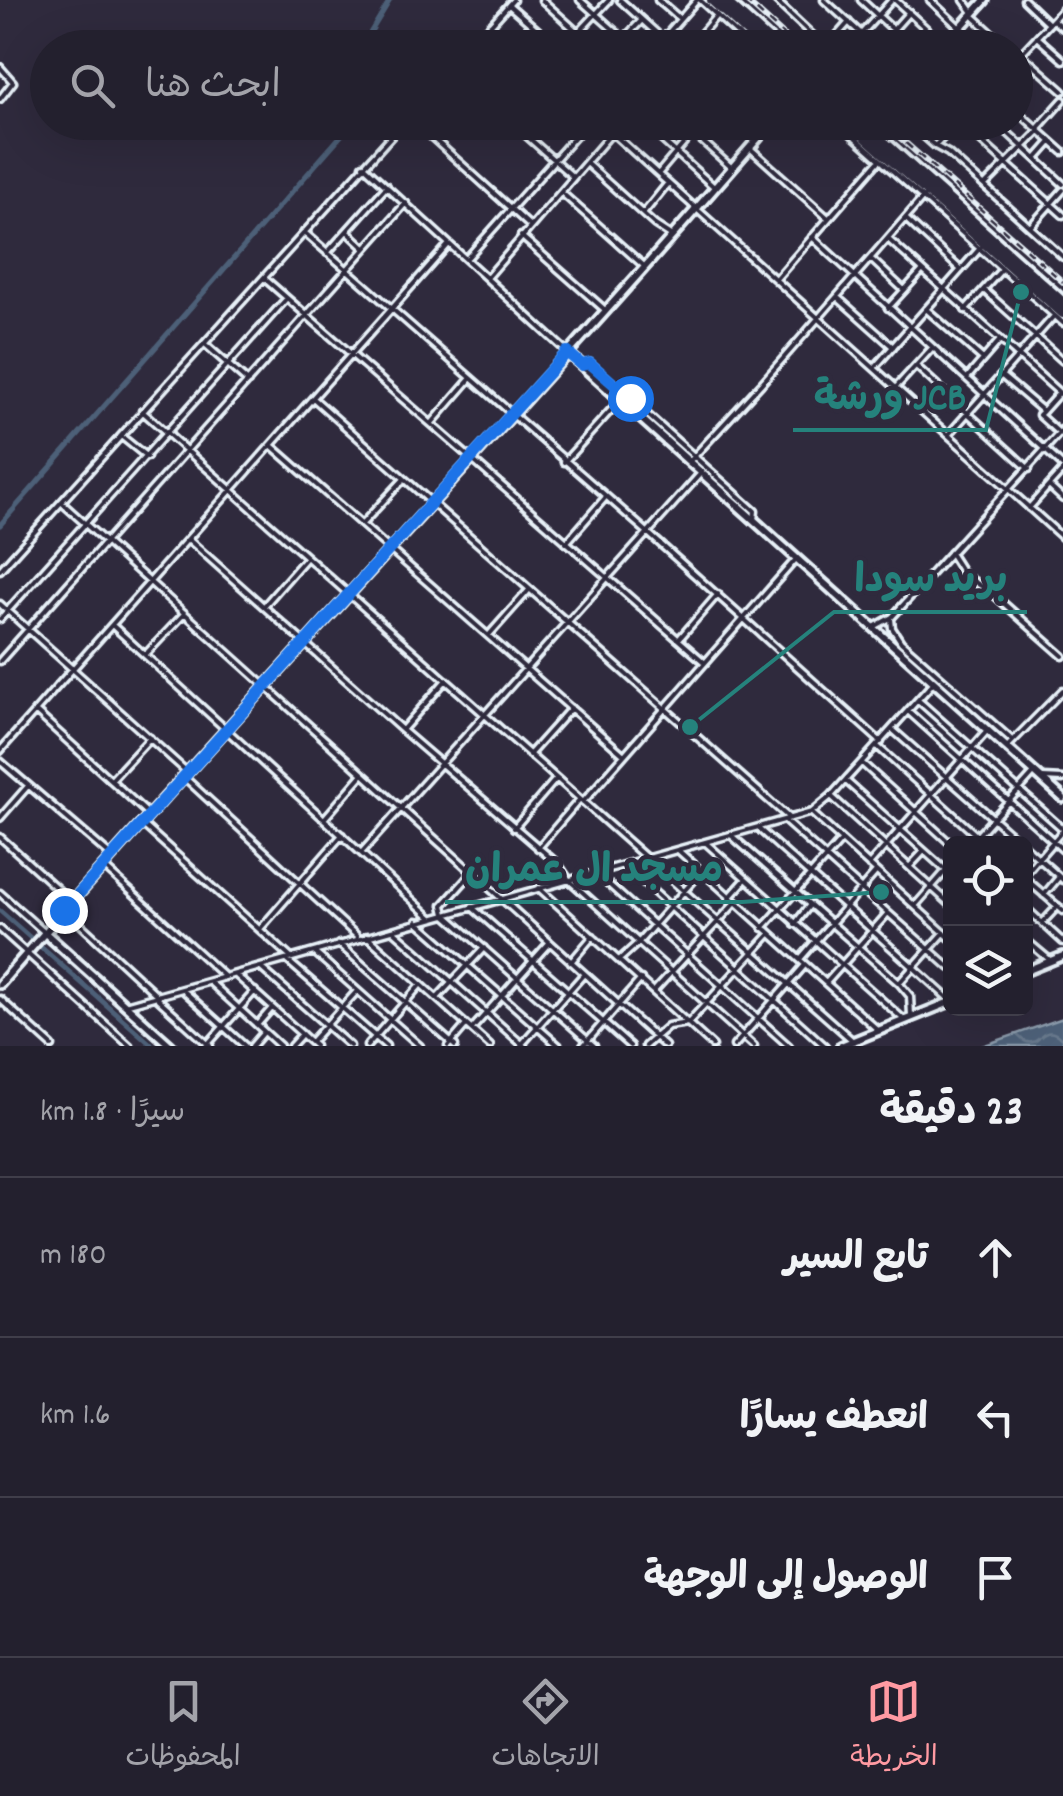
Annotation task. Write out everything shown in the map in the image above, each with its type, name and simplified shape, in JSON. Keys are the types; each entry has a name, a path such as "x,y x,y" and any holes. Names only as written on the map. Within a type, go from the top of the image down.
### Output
{"highway":[{"path":"712,0 745,30"},
{"path":"723,0 756,30"},
{"path":"874,140 883,158 1060,310"},
{"path":"881,140 1060,310"}],"street":[{"path":"542,0 576,30"},
{"path":"580,0 614,30"},
{"path":"580,30 609,0"},
{"path":"620,0 654,30"},
{"path":"658,0 680,19"},
{"path":"670,30 698,0 733,30"},
{"path":"775,0 807,30"},
{"path":"782,6 787,0"},
{"path":"824,0 857,30"},
{"path":"861,0 894,30 909,12"},
{"path":"866,30 894,0 929,30"},
{"path":"930,0 960,28 985,0"},
{"path":"964,0 969,12 990,30"},
{"path":"1024,0 1063,28"},
{"path":"486,30 511,2 541,30"},
{"path":"1033,40 1063,9"},
{"path":"704,30 717,15"},
{"path":"633,30 642,20"},
{"path":"841,30 848,22"},
{"path":"490,25 496,30"},
{"path":"1036,37 1063,60"},
{"path":"1033,64 1063,91"},
{"path":"0,67 14,80 0,99"},
{"path":"1033,135 1063,100"},
{"path":"1033,125 1063,152"},
{"path":"0,570 387,140"},
{"path":"435,140 530,226"},
{"path":"531,140 573,177"},
{"path":"467,259 572,140"},
{"path":"487,278 606,140"},
{"path":"620,140 1063,538"},
{"path":"662,140 715,187"},
{"path":"658,174 687,140"},
{"path":"701,140 732,168"},
{"path":"0,984 757,140"},
{"path":"775,280 883,158 860,140"},
{"path":"928,140 948,153 1063,257"},
{"path":"935,146 941,140"},
{"path":"979,140 1063,215"},
{"path":"1015,140 1063,187 1030,227"},
{"path":"985,186 1029,140"},
{"path":"1036,159 1051,142"},
{"path":"750,148 828,218"},
{"path":"586,163 672,236"},
{"path":"364,165 620,400 755,511 754,520"},
{"path":"643,214 668,183"},
{"path":"327,254 387,186"},
{"path":"560,192 644,266"},
{"path":"692,460 925,196"},
{"path":"0,661 406,204"},
{"path":"905,218 962,270"},
{"path":"347,231 365,248"},
{"path":"304,232 718,594 977,836 1037,775 1063,779"},
{"path":"521,236 604,310"},
{"path":"812,237 1063,468 1029,508"},
{"path":"873,628 891,617 1062,431 1040,416 1061,394 887,239"},
{"path":"0,751 449,244"},
{"path":"875,367 982,246 1002,269 1060,310 1063,323"},
{"path":"870,258 904,290"},
{"path":"965,310 1002,269"},
{"path":"888,309 922,271"},
{"path":"264,278 704,662"},
{"path":"984,290 1063,360"},
{"path":"835,296 893,346"},
{"path":"0,619 287,298"},
{"path":"926,309 983,360"},
{"path":"948,435 1060,310"},
{"path":"967,378 1000,340"},
{"path":"204,344 248,382"},
{"path":"897,387 932,348"},
{"path":"582,365 588,363 596,368 701,473 1063,798"},
{"path":"916,366 1029,469"},
{"path":"1002,376 1043,411"},
{"path":"432,423 471,378"},
{"path":"313,398 943,962"},
{"path":"564,462 620,400"},
{"path":"142,411 853,1041"},
{"path":"121,436 147,457"},
{"path":"271,446 624,755"},
{"path":"361,853 701,473"},
{"path":"362,524 403,480"},
{"path":"1049,486 1063,499"},
{"path":"566,543 606,498"},
{"path":"61,502 666,1046"},
{"path":"188,539 560,865 569,880 754,1046"},
{"path":"950,553 964,575 992,594 1063,656"},
{"path":"264,606 306,558"},
{"path":"538,848 796,558"},
{"path":"489,635 529,590"},
{"path":"679,639 718,594"},
{"path":"0,604 150,738 358,938"},
{"path":"145,655 184,614"},
{"path":"891,617 892,628 901,642 1013,741"},
{"path":"112,625 432,918"},
{"path":"402,730 446,680"},
{"path":"125,1006 812,812 845,781 933,682"},
{"path":"1006,748 1063,690"},
{"path":"918,700 1063,830 1033,866"},
{"path":"530,755 572,708"},
{"path":"35,711 148,815"},
{"path":"908,711 1063,850"},
{"path":"892,729 1014,836"},
{"path":"869,866 987,730"},
{"path":"111,780 150,738"},
{"path":"0,761 112,856"},
{"path":"862,762 943,837"},
{"path":"324,819 362,775"},
{"path":"514,828 556,779"},
{"path":"845,781 943,865"},
{"path":"0,818 28,786"},
{"path":"831,796 943,898"},
{"path":"812,812 943,931"},
{"path":"141,823 386,1046"},
{"path":"758,828 943,995"},
{"path":"0,836 72,902"},
{"path":"260,929 342,836"},
{"path":"732,836 898,983 910,996 908,1019"},
{"path":"763,928 842,840"},
{"path":"705,842 794,924 908,1019"},
{"path":"678,850 879,1030"},
{"path":"909,868 924,851"},
{"path":"1033,853 1061,878 1044,894"},
{"path":"624,865 825,1046"},
{"path":"103,866 226,978"},
{"path":"472,872 443,906 444,914 518,977 586,1043 594,1046"},
{"path":"595,872 789,1046"},
{"path":"618,960 639,942 700,872"},
{"path":"800,960 876,872"},
{"path":"914,906 943,876"},
{"path":"729,898 745,880"},
{"path":"1033,883 1063,911"},
{"path":"538,888 713,1046"},
{"path":"0,893 42,935 171,1046"},
{"path":"654,991 735,903"},
{"path":"472,906 630,1046"},
{"path":"794,924 809,906"},
{"path":"1042,923 1058,906"},
{"path":"64,910 208,1045 255,992"},
{"path":"826,984 888,913"},
{"path":"1033,915 1063,942"},
{"path":"418,921 559,1046"},
{"path":"391,928 522,1045 584,974"},
{"path":"0,929 30,950 130,1046"},
{"path":"898,983 943,933"},
{"path":"644,1046 668,1026 688,1023 770,934"},
{"path":"366,936 490,1046"},
{"path":"571,962 593,936"},
{"path":"472,1030 549,942"},
{"path":"340,944 451,1045 466,1024"},
{"path":"1033,946 1050,961"},
{"path":"437,998 484,948"},
{"path":"314,952 420,1046"},
{"path":"1033,968 1063,956"},
{"path":"734,1046 805,965"},
{"path":"261,968 350,1046"},
{"path":"236,975 313,1044 358,991"},
{"path":"586,1043 640,979"},
{"path":"210,982 280,1046"},
{"path":"367,1046 421,984"},
{"path":"184,990 248,1046 264,1032"},
{"path":"0,999 52,1046"},
{"path":"841,1046 943,1004"},
{"path":"257,1025 272,1008"},
{"path":"291,1046 302,1034"}],"water":[{"path":"1063,1018 1063,1046 982,1046"}],"waterway":[{"path":"372,30 390,0"},
{"path":"0,525 337,140"},
{"path":"0,911 153,1046"}],"railway":[{"path":"745,0 778,30"},
{"path":"902,140 1063,282"}],"place":[{"name":"ورشة JCB","path":"1021,292"},
{"name":"بريد سودا","path":"690,727"},
{"name":"مسجد ال عمران","path":"881,892"}],"route":[{"path":"64,910 567,352 582,365 590,363 630,398"}]}
